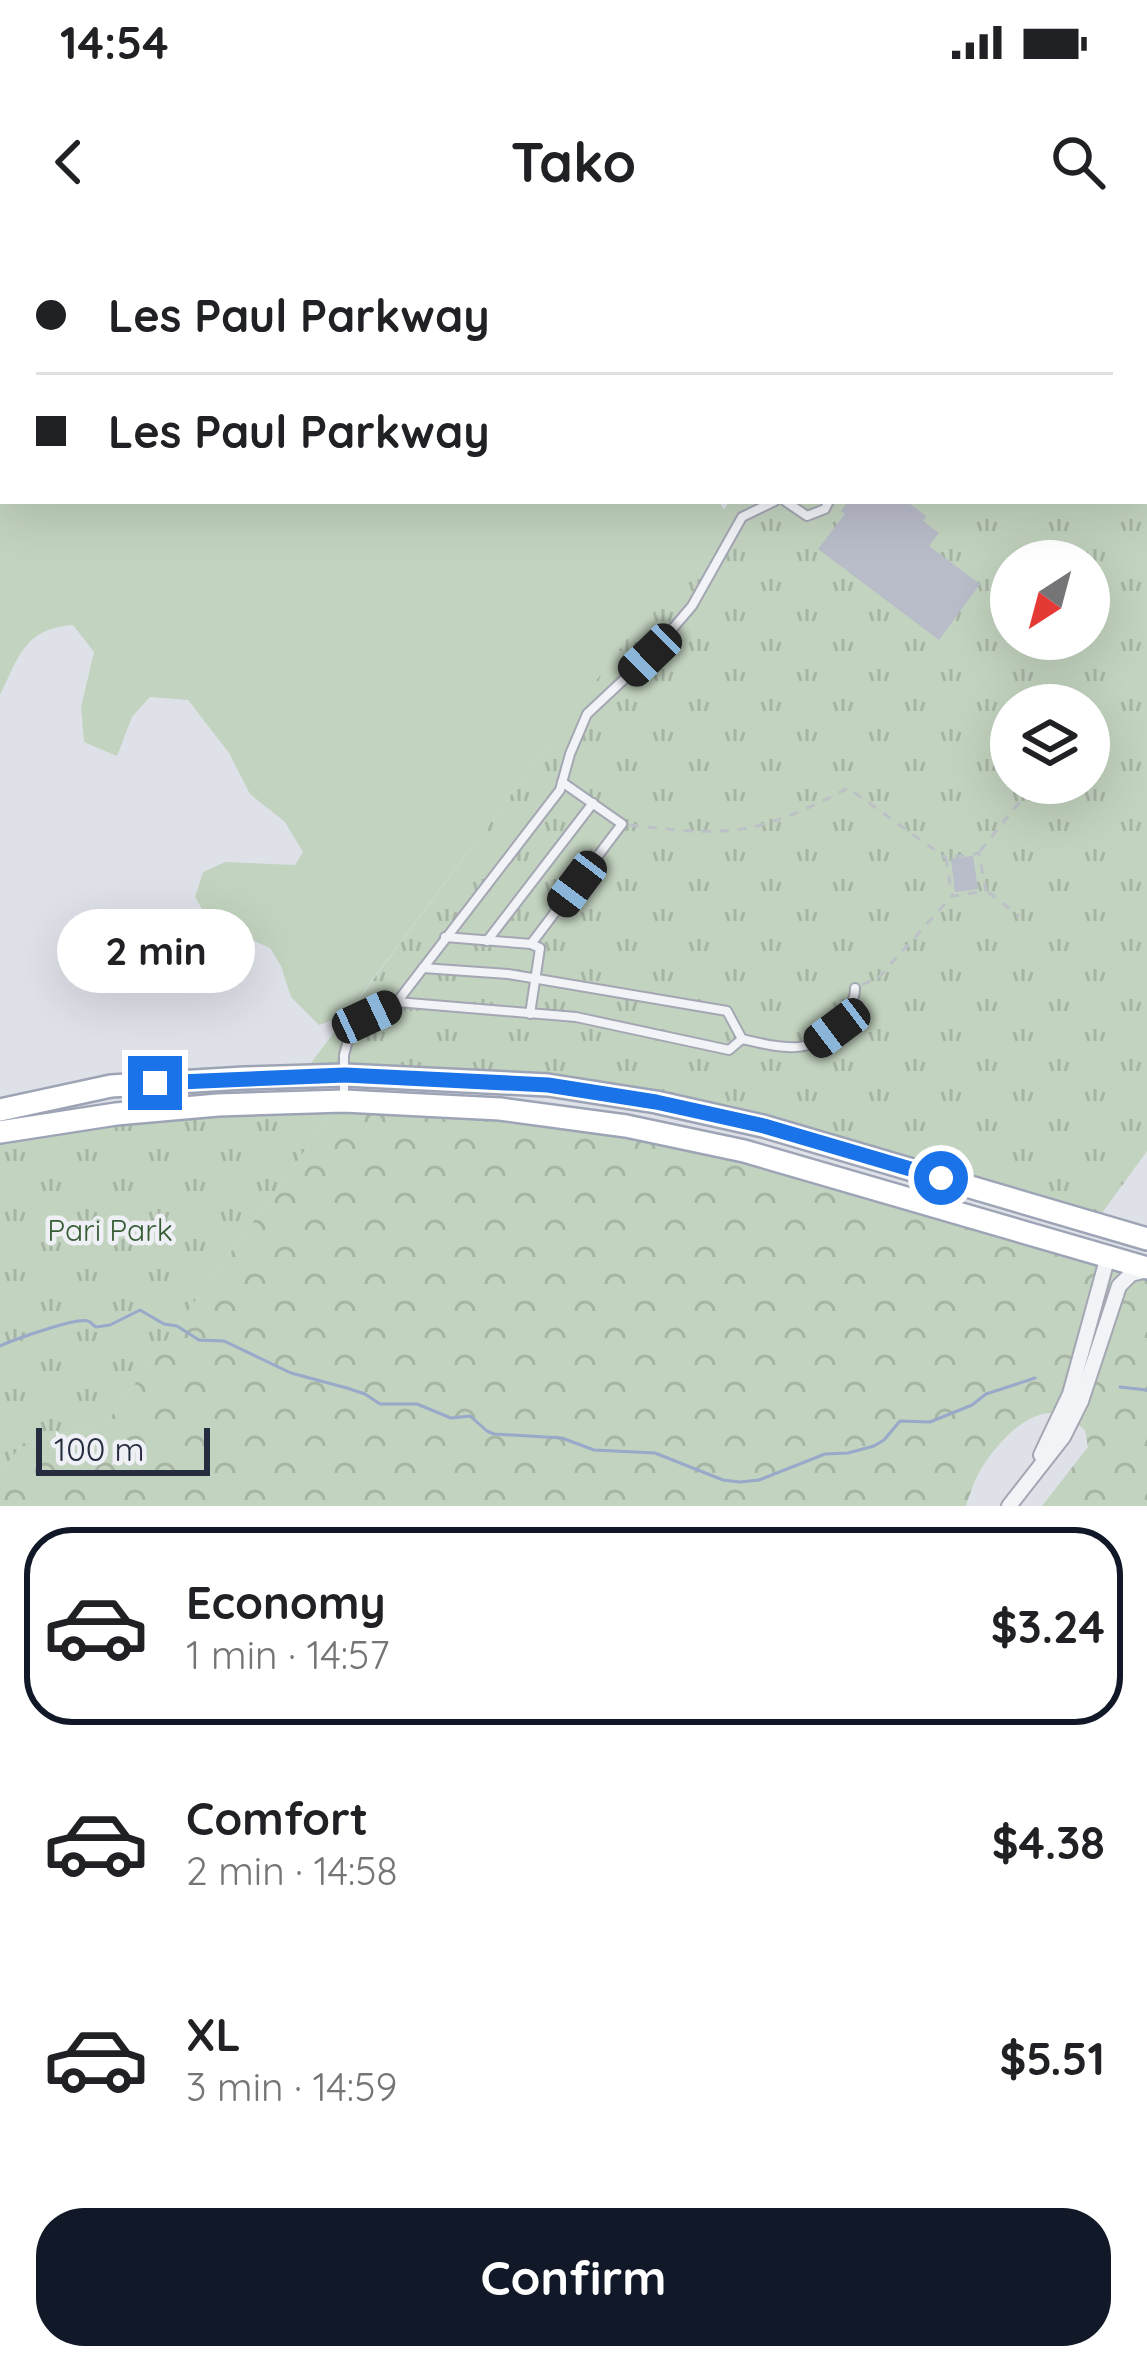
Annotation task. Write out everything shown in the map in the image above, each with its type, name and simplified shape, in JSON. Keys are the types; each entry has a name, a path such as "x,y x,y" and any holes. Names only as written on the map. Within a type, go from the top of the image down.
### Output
{"main road":[{"path":"0,1110 111,1086 345,1075 548,1085 764,1126 1147,1239"},
{"path":"10,1131 116,1114 218,1105 344,1101 500,1109 626,1126 744,1151 1147,1269"},
{"path":"1108,1256 1122,1244 1147,1250"}],"street":[{"path":"1032,1476 1070,1394 1108,1256"},
{"path":"1009,1506 1063,1438 1082,1401 1119,1286 1131,1274 1147,1269"}],"lane":[{"path":"344,1101 344,1055 350,1033 367,1017 397,1002 560,790 587,714 650,655 692,606 742,517 769,504"},
{"path":"789,504 807,516 828,504"},
{"path":"531,944 622,824 562,782"},
{"path":"487,940 592,803"},
{"path":"446,937 540,948 530,1014"},
{"path":"422,968 535,978 727,1011 742,1039 786,1049 813,1045 837,1028 856,996 855,988"},
{"path":"397,1002 576,1018 730,1050 742,1039"}],"path":[{"path":"622,824 666,830 760,825 848,788 946,858 980,853 1018,804"},
{"path":"980,853 986,891 1019,916"},
{"path":"946,858 952,896"},
{"path":"855,988 880,976 952,896 986,891"}],"green space":[{"path":"0,504 721,504 724,510 346,1015 319,1025 291,997 270,948 209,921 195,897 203,872 225,862 295,865 303,852 285,822 250,794 229,753 188,700 150,697 132,717 117,756 84,742 81,707 94,652 73,625 34,638 0,695"},
{"path":"728,504 1147,504 1147,1151 1102,1213 734,1111 511,1074 311,1063"},
{"path":"338,1105 474,1111 749,1157 1147,1270 1147,1506 1042,1506 1088,1447 1085,1430 1051,1413 1020,1425 1001,1443 978,1475 966,1506 0,1506 0,1473 23,1443 106,1423"},
{"name":"Pari Park","path":"338,1105 106,1423 23,1443 0,1473 0,1137 80,1123"}],"building":[{"path":"846,504 910,504 939,533 929,546 980,584 939,640 818,549 845,514 841,511"},
{"path":"973,856 978,889 955,892 951,859"}],"waterway":[{"path":"0,1346 71,1322 110,1325 140,1310 199,1340 224,1341 291,1373 365,1394 380,1404 417,1404 451,1418 470,1416 494,1434 562,1438 594,1450 655,1453 740,1482 759,1480 825,1454 874,1446 900,1421 930,1422 986,1394 1035,1378"},
{"path":"1120,1387 1147,1390"}],"route":[{"path":"155,1083 345,1075 548,1085 764,1126 941,1178"}]}
